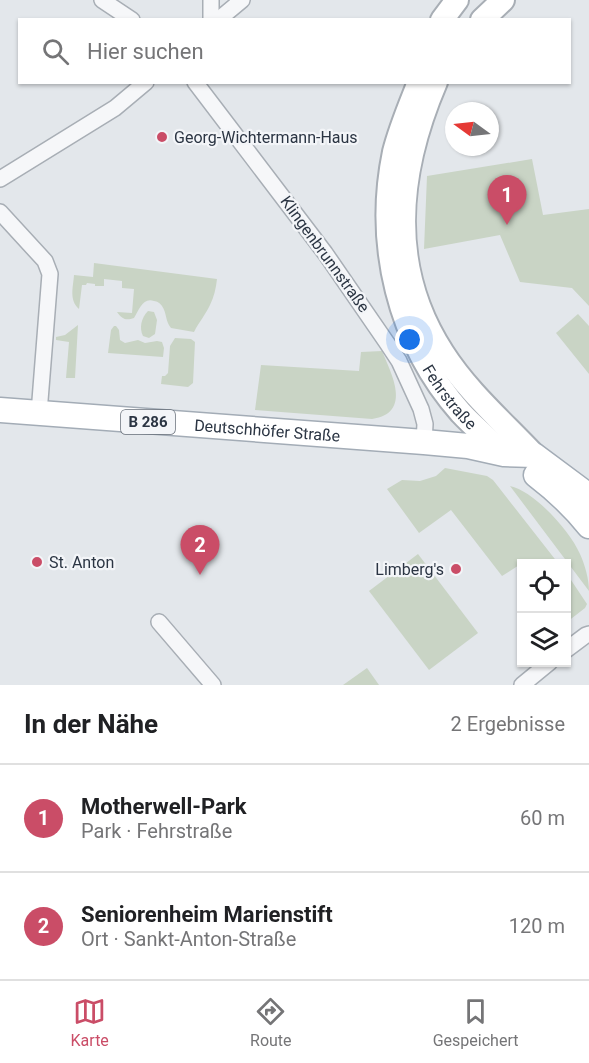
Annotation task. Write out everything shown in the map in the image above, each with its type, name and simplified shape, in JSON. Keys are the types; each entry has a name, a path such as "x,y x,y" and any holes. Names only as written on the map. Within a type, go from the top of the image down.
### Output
{"main road":[{"path":"444,18 457,0"},
{"path":"484,18 503,0"},
{"name":"Fehrstraße","path":"418,84 404,118 395,149 389,182 387,218 388,242 395,286 416,346 442,389 462,414 504,454 556,490 589,526"},
{"name":"Fehrstraße","path":"435,84 416,136 408,169 405,197 404,230 411,283 417,304 444,354 480,400 534,455 589,496"},
{"name":"Deutschhöfer Straße","path":"0,410 424,442 468,446 504,454 534,455"}],"street":[{"path":"102,0 129,18"},
{"path":"211,0 211,18"},
{"path":"220,18 243,0"},
{"path":"0,179 115,108 144,84"},
{"name":"Klingenbrunnstraße","path":"197,84 345,280 387,343 406,376 420,410 424,424 424,442"},
{"path":"0,212 45,261 50,274 39,413"},
{"path":"159,622 213,685"},
{"path":"571,647 589,634"},
{"path":"522,685 545,667"}],"green space":[{"path":"532,159 543,215 589,209 589,306 572,288 520,282 500,235 424,249 427,176"},
{"path":"94,263 217,279 213,299 194,332 171,328 164,309 160,304 150,300 144,303 134,318 122,318 117,312 132,313 134,289 122,288 122,281 104,279 104,286 87,283 82,285 79,309 73,298 74,275 93,277"},
{"path":"148,311 154,312 157,320 155,334 149,338 143,336 141,326"},
{"path":"578,314 589,326 589,374 556,333"},
{"path":"78,325 75,378 66,378 69,342 56,340 56,337 65,335"},
{"path":"114,326 119,330 120,340 125,343 138,340 145,343 162,342 163,357 108,353 111,330"},
{"path":"175,338 191,339 195,342 193,383 188,387 161,384 162,376 168,373 170,346"},
{"path":"382,351 396,391 396,401 385,415 372,419 255,410 261,365 359,371 361,352"},
{"path":"445,468 487,476 493,480 555,559 517,559 517,566 502,576 451,510 419,533 387,489 402,480 420,481 436,476"},
{"path":"510,486 519,489 540,504 568,534 584,563 589,591 571,567 571,559 565,559"},
{"path":"418,554 478,633 429,670 369,591"},
{"path":"571,580 587,604 571,619"},
{"path":"367,668 379,685 343,685"}],"place":[{"name":"Georg-Wichtermann-Haus","path":"162,137"},
{"name":"Motherwell-Park","path":"507,225"},
{"name":"St. Anton","path":"37,562"},
{"name":"Limberg's","path":"456,569"},
{"name":"Seniorenheim Marienstift","path":"200,575"}]}
